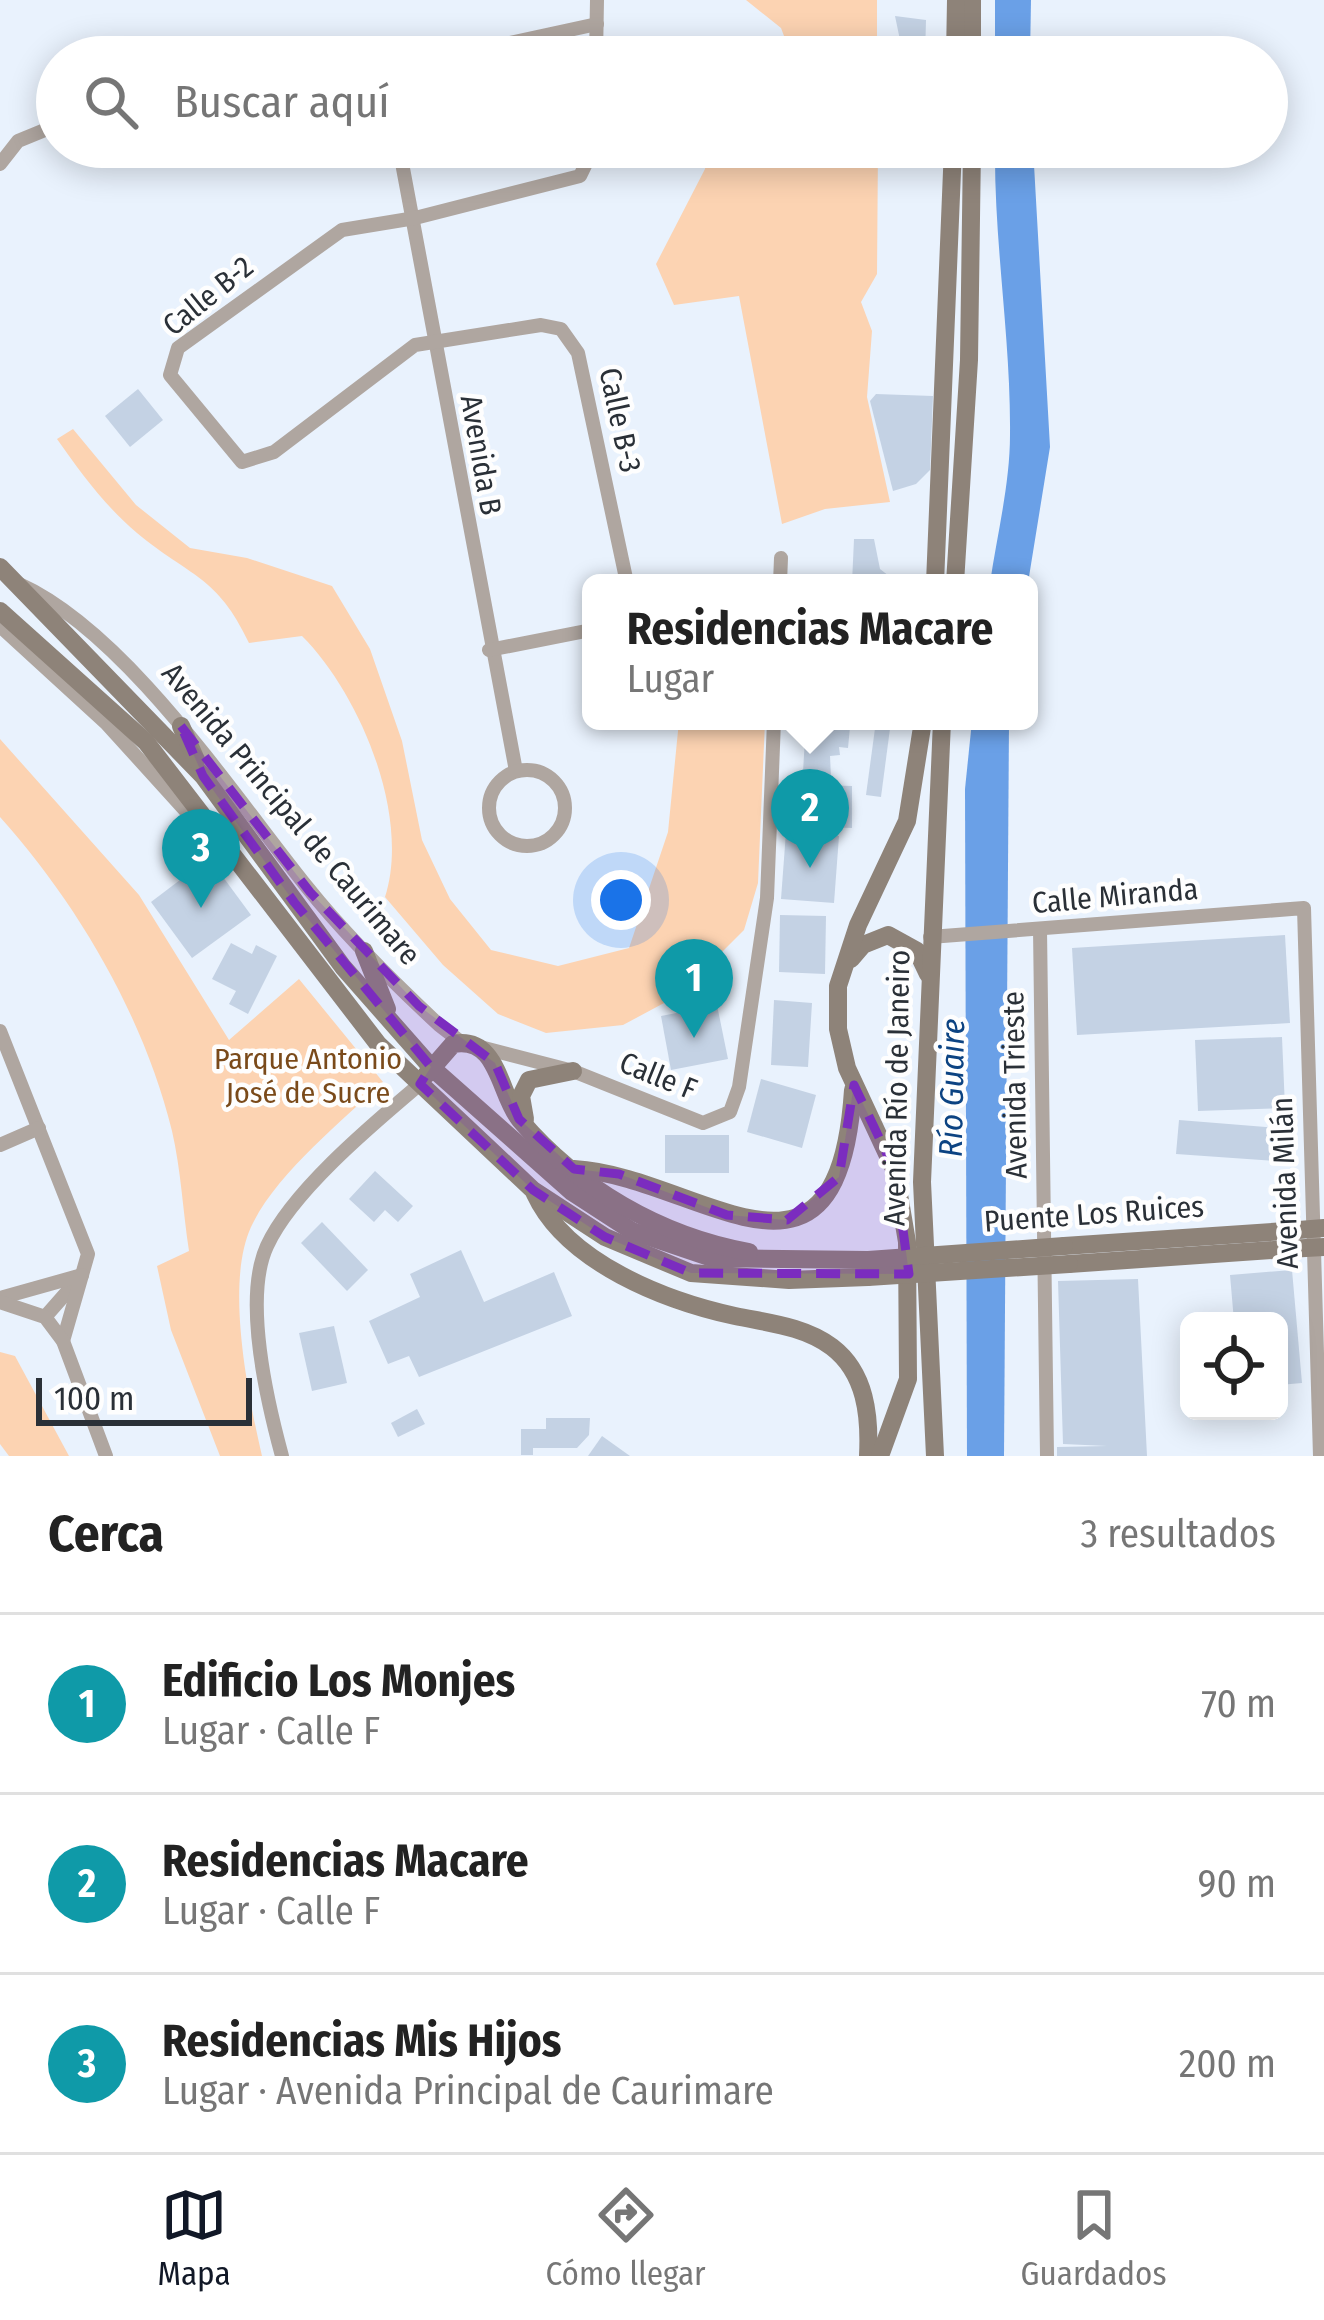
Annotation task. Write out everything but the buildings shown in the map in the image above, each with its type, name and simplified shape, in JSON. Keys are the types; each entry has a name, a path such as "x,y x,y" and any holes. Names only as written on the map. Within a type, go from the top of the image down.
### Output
{"main road":[{"path":"955,36 956,0"},
{"path":"972,0 972,36"},
{"path":"935,574 951,168"},
{"path":"956,574 969,360 972,168"},
{"name":"Avenida Principal de Caurimare","path":"0,567 203,776 397,1029 425,1076 533,1190 616,1242 691,1273 789,1280 868,1268"},
{"name":"Avenida Principal de Caurimare","path":"0,611 146,742 378,1045 425,1076 572,1192 632,1231 712,1258 868,1268"},
{"path":"182,726 203,776"},
{"name":"Avenida Río de Janeiro","path":"880,1456 908,1379 907,1242 895,1171 854,1085 838,1029 842,970 907,821 922,730"},
{"name":"Avenida Río de Janeiro","path":"935,1456 922,1182 942,730"},
{"path":"289,894 290,911 425,1076 447,1048 461,1042 495,1063 509,1103 574,1169 640,1216 769,1262"},
{"path":"888,935 917,951 930,978"},
{"path":"842,970 863,945 888,935 930,937"},
{"path":"364,951 397,1029"},
{"path":"530,1129 521,1104 523,1088 538,1076 573,1070"},
{"path":"574,1169 619,1174 727,1215 787,1220 819,1200 839,1177 854,1085"},
{"path":"533,1190 557,1227 625,1275 697,1306 791,1328 833,1347 858,1377 865,1398 868,1456"},
{"name":"Puente Los Ruices","path":"1287,1240 1324,1228"},
{"name":"Puente Los Ruices","path":"868,1268 1287,1240 1324,1246"}],"street":[{"path":"597,0 597,36"},
{"path":"542,36 597,24"},
{"path":"0,164 18,141 36,134"},
{"name":"Avenida B","path":"404,168 489,650 516,771"},
{"name":"Calle B-2","path":"433,344 415,345 274,452 242,461 170,375 178,348 342,230 415,218 580,176 584,168"},
{"name":"Calle B-3","path":"433,344 541,325 561,329 578,352 625,574"},
{"path":"780,574 781,558"},
{"name":"Avenida Principal de Caurimare","path":"18,583 39,592 124,665 182,726 364,951 461,1042"},
{"name":"Avenida Principal de Caurimare","path":"0,626 106,723 194,820 213,824"},
{"path":"489,650 582,633"},
{"name":"Calle F","path":"461,1042 573,1070 686,1119 717,1121 730,1112 740,1087 767,898 774,730"},
{"path":"516,771 544,773 562,794 564,819 542,843 510,842 493,825 489,812 494,788 516,771"},
{"name":"Calle Miranda","path":"930,937 1304,908"},
{"name":"Avenida Milán","path":"1304,908 1320,1456"},
{"name":"Avenida Trieste","path":"1036,930 1047,1456"},
{"path":"0,1031 88,1254 64,1341"},
{"path":"282,1456 257,1300 268,1244 296,1204 425,1076"},
{"path":"0,1145 39,1128"},
{"path":"0,1300 82,1275"},
{"path":"45,1317 82,1275"},
{"path":"0,1300 45,1317 64,1341 106,1456"}],"highlighted area":[{"path":"181,726 310,892 419,1006 495,1063 519,1119 574,1169 619,1174 727,1215 787,1220 839,1177 854,1085 895,1171 909,1274 691,1273 605,1237 533,1190 420,1084 431,1067 294,902 203,776"}],"green space":[{"path":"746,0 877,0 877,36 784,36 781,28"},
{"path":"878,168 877,274 861,302 872,331 867,397 890,502 825,509 782,524 739,296 674,305 656,264 705,169"},
{"path":"73,429 136,505 190,548 247,558 332,586 370,649 402,741 422,840 450,899 491,950 558,966 629,948 668,832 678,730 765,730 758,883 744,930 679,995 623,1025 546,1033 498,1014 443,965 385,897 391,830 385,794 361,723 323,661 302,636 249,643 213,590 114,512 57,439"},
{"name":"Parque Antonio José de Sucre","path":"0,739 139,895 229,1040 299,979 383,1082 276,1188 251,1227 243,1251 239,1308 262,1456 220,1456 171,1330 157,1266 189,1251 175,1146 160,1088 105,964 56,887 0,817"},
{"path":"0,1352 15,1356 69,1456 9,1456 0,1444"}],"water":[{"path":"995,0 1031,0 1030,36 995,36"},
{"path":"996,168 1034,168 1050,447 1029,574 992,574 1010,435"},
{"name":"Río Guaire","path":"971,730 1009,730 1004,1456 967,1456 965,789"}],"place":[{"name":"Residencias Macare","path":"810,868"},
{"name":"Residencias Mis Hijos","path":"201,908"},
{"name":"Edificio Los Monjes","path":"694,1038"}]}
